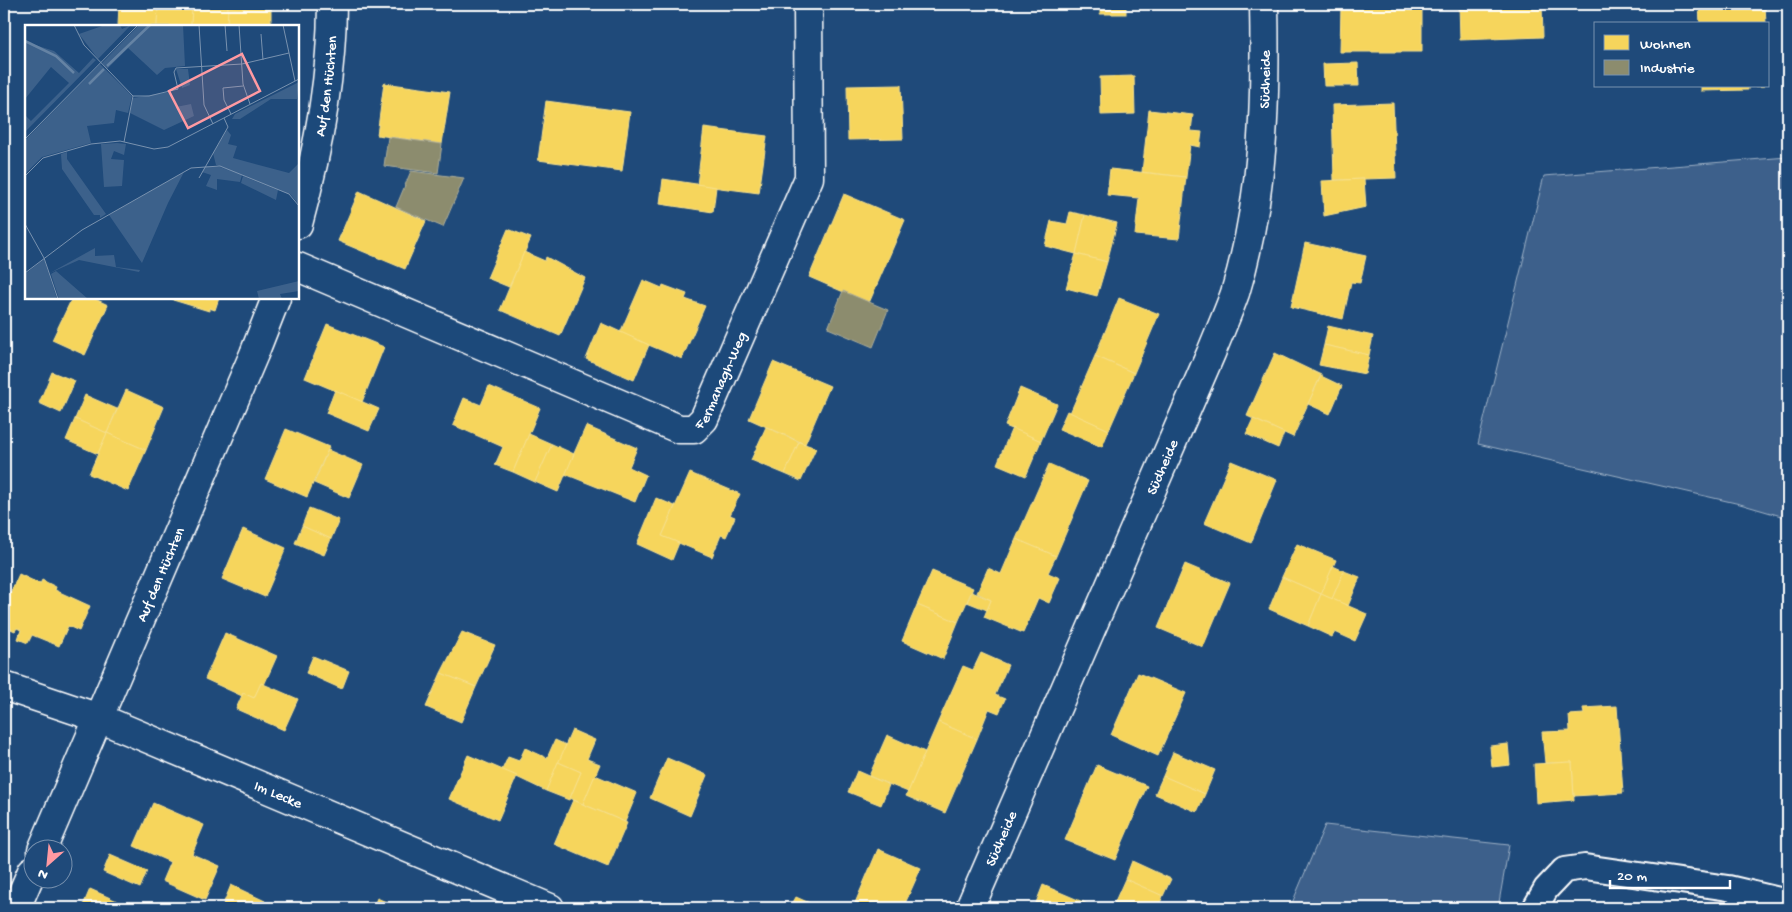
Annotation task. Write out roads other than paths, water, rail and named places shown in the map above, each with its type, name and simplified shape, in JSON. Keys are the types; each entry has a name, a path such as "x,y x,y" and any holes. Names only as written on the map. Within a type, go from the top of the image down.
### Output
{"street":[{"name":"Auf den Hüchten","path":"299,220 322,124 328,76 332,4"},
{"name":"Fermanagh-Weg","path":"299,267 679,429 694,428 704,419 809,178 808,4"},
{"name":"Südheide","path":"970,908 1207,362 1234,293 1251,225 1262,143 1265,80 1264,4"},
{"name":"Auf den Hüchten","path":"46,840 254,354 276,299"},
{"name":"Im Lecke","path":"4,686 99,718 550,908"},
{"path":"16,908 24,890"}],"lane":[{"path":"1535,908 1546,889 1564,870 1585,867 1728,888 1788,902"}]}
